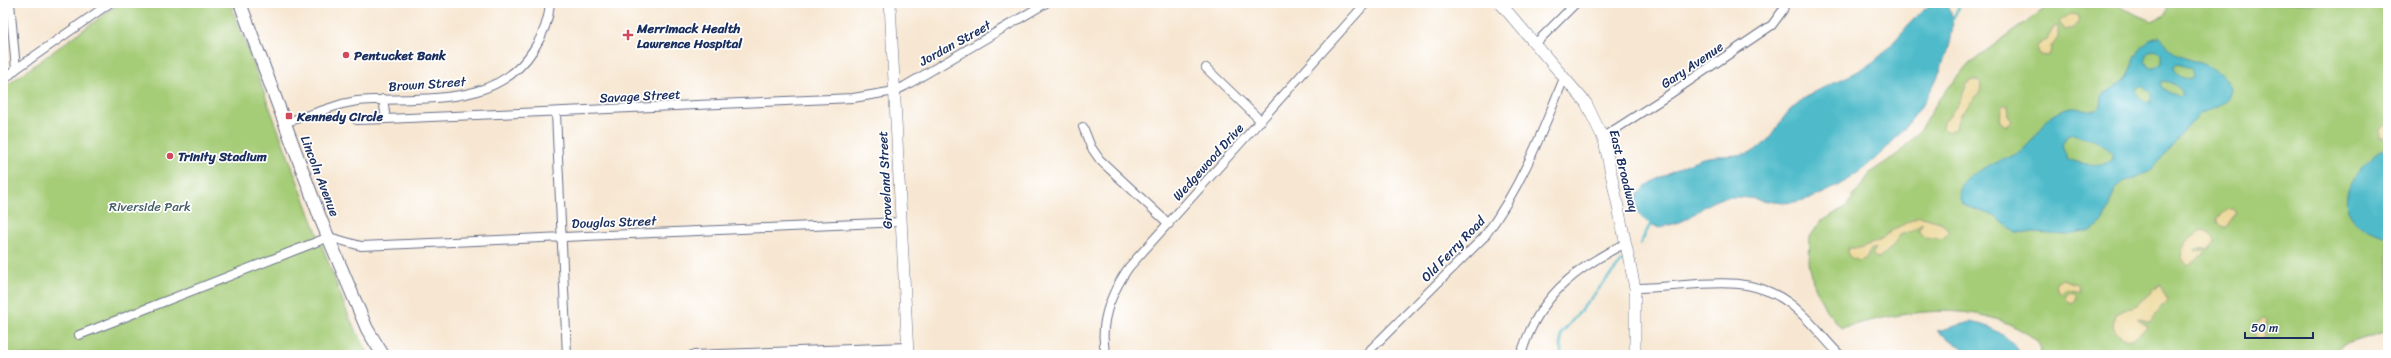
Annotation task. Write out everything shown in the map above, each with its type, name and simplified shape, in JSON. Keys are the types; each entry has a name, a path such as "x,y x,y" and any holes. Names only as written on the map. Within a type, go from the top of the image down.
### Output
{"main road":[{"name":"Lincoln Avenue","path":"240,3 329,237 367,329 383,355"}],"street":[{"path":"10,3 16,69"},
{"path":"3,81 16,69 110,3"},
{"name":"Brown Street","path":"284,122 342,104 383,99 460,97 500,82 522,65 529,56 543,33 550,3"},
{"name":"Groveland Street","path":"890,3 908,351"},
{"name":"Jordan Street","path":"895,91 1046,3"},
{"name":"Wedgewood Drive","path":"1106,355 1104,326 1113,294 1129,268 1366,3"},
{"name":"East Broadway","path":"1500,3 1589,108 1603,137 1635,288 1635,355"},
{"path":"1535,44 1576,3"},
{"name":"Gary Avenue","path":"1603,137 1772,25 1783,10 1785,3"},
{"path":"1206,68 1261,121"},
{"name":"Old Ferry Road","path":"1365,355 1484,237 1499,218 1520,180 1564,78"},
{"name":"Savage Street","path":"357,120 817,101 853,98 895,91"},
{"path":"383,99 386,119"},
{"path":"556,112 567,355"},
{"path":"1083,127 1091,147 1100,160 1169,224"},
{"name":"Douglas Street","path":"329,237 361,246 901,222"},
{"path":"80,335 329,237"},
{"path":"1521,355 1531,326 1552,294 1602,256 1626,243"},
{"path":"1635,288 1728,282 1761,288 1783,298 1796,309 1840,355"},
{"path":"692,355 908,351"}],"green space":[{"name":"Riverside Park","path":"120,3 230,3 349,317 369,355 3,355 3,88"},
{"path":"2058,3 2111,3 2152,21 2164,15 2170,3 2388,3 2388,331 2343,345 2331,355 2041,355 2041,350 2037,342 2028,334 1998,320 1976,314 1931,312 1908,314 1841,328 1826,310 1814,287 1809,262 1810,237 1820,222 1846,207 1871,172 1899,153 1920,130 1939,99 1969,63 2047,7"}],"sand":[{"path":"2070,14 2077,15 2079,21 2073,28 2065,30 2059,22"},
{"path":"2058,26 2058,37 2051,46 2050,54 2047,56 2040,55 2037,51 2037,46 2047,39 2054,27"},
{"path":"1973,80 1977,80 1981,84 1980,92 1961,114 1955,129 1947,132 1943,128 1944,122 1959,103 1967,84"},
{"path":"2003,106 2008,106 2009,115 2013,120 2006,126 2000,122 2001,108"},
{"path":"2388,123 2388,137 2379,138 2379,130"},
{"path":"2229,209 2233,209 2236,214 2227,227 2223,227 2217,222 2217,218"},
{"path":"1919,216 1940,222 1949,230 1949,233 1942,239 1924,237 1919,232 1922,223 1912,231 1900,235 1891,248 1879,259 1872,255 1876,248 1870,250 1866,258 1860,261 1851,258 1847,253 1848,248 1860,248 1883,239 1891,231"},
{"path":"2203,230 2210,233 2215,241 2208,250 2201,248 2195,250 2196,252 2202,250 2205,253 2188,266 2181,257 2183,248 2191,237"},
{"path":"2062,279 2078,284 2080,291 2068,288 2060,294 2055,284"},
{"path":"2160,284 2168,300 2150,322 2138,318 2147,326 2138,335 2129,340 2121,337 2113,326 2115,314 2137,305"},
{"path":"2071,291 2075,293 2077,297 2075,301 2071,303 2067,301 2065,297 2067,293"},
{"path":"2263,318 2267,320 2265,337 2260,340 2255,334 2259,327 2257,322"}],"water":[{"path":"1934,3 1946,3 1950,10 1953,25 1948,48 1934,85 1920,108 1903,130 1863,169 1840,184 1817,196 1794,202 1785,203 1728,197 1719,199 1707,205 1685,220 1659,228 1640,216 1637,211 1636,201 1638,195 1648,185 1678,168 1703,158 1735,155 1754,151 1766,142 1792,108 1810,94 1853,74 1873,62 1889,48 1917,16"},
{"path":"2160,37 2178,55 2213,69 2225,78 2231,90 2227,101 2198,115 2152,169 2141,176 2123,182 2115,190 2103,221 2090,231 2067,235 2016,232 1994,216 1963,205 1959,195 1962,185 1969,178 1979,171 2021,151 2051,117 2069,107 2097,110 2100,107 2101,96 2124,80 2141,48 2146,42","holes":["2155,50 2161,53 2161,63 2154,68 2149,68 2145,61 2148,53","2177,64 2191,68 2193,75 2192,78 2180,77 2176,73 2174,67","2160,82 2171,83 2180,88 2183,95 2180,97 2162,88","2142,86 2150,93 2151,102 2147,102 2141,98 2138,95 2137,88","2073,134 2097,141 2112,153 2112,160 2103,164 2077,162 2067,158 2062,145 2067,136"]},
{"path":"2388,146 2388,237 2365,229 2351,217 2347,206 2347,194 2351,182 2359,171 2378,152"},
{"path":"1970,322 1991,328 1998,332 2015,345 2019,351 2013,355 1973,355 1937,331"}],"waterway":[{"path":"1951,22 1961,3"},
{"path":"1640,244 1652,221"},
{"path":"1561,355 1561,334 1622,261"}],"place":[{"name":"Merrimack Health Lawrence Hospital","path":"628,35"},
{"name":"Pentucket Bank","path":"346,55"},
{"name":"Kennedy Circle","path":"289,116"},
{"name":"Trinity Stadium","path":"170,156"}]}
